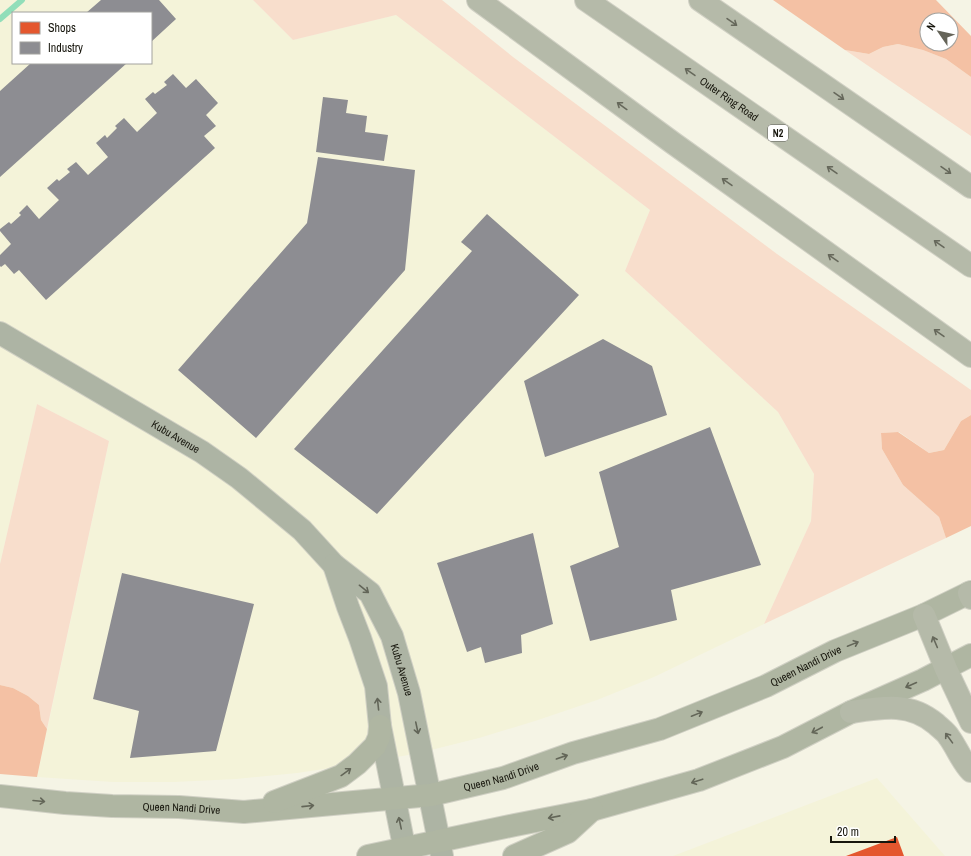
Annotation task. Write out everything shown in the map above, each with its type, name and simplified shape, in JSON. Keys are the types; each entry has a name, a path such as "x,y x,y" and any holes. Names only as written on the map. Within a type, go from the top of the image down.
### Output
{"highway":[{"path":"478,0 673,143 971,356"},
{"name":"Outer Ring Road","path":"586,0 971,266"},
{"path":"700,0 971,187"},
{"path":"924,615 971,722"},
{"path":"851,712 885,707 905,708 917,712 931,720 948,735 971,771"}],"main road":[{"name":"Queen Nandi Drive","path":"0,796 65,803 112,806 179,807 244,812 431,795 503,778 573,753 660,728 766,686 836,651 924,615 970,594"},
{"path":"368,856 440,848 592,810 700,780 783,747 851,712 971,655"},
{"path":"244,812 341,776 357,764 375,746 379,737 380,726"},
{"path":"514,856 568,832 592,810"}],"street":[{"name":"Kubu Avenue","path":"0,332 202,452 233,473 302,530 334,565 370,593 392,636 409,693 431,795 440,848"},
{"name":"Kubu Avenue","path":"334,565 376,686 380,726 406,852"}],"shaded area":[{"path":"0,0 253,0 293,40 396,15 650,210 625,271 778,412 814,474 811,521 764,624 654,677 597,700 538,720 479,738 419,753 297,773 236,779 174,782 113,782 37,777 109,441 37,404 0,564"},
{"path":"253,0 442,0 513,57 777,254 971,390 971,415 961,421 944,450 929,453 899,432 881,433 882,449 903,485 939,517 946,538 764,624 811,521 814,474 778,412 625,271 650,210 396,15 293,40"},
{"path":"773,0 936,0 948,12 919,12 919,49 898,44 883,47 869,54 845,50"},
{"path":"959,24 971,36 971,77 946,59 928,52 959,52"},
{"path":"898,44 919,49 919,52 928,52 946,59 971,77 971,136 845,50 869,54 883,47"},
{"path":"37,404 109,441 47,729 41,720 39,705 28,696 13,688 0,685 0,564"},
{"path":"971,415 971,526 946,538 939,517 903,485 882,449 881,433 898,432 929,453 944,450 961,421"},
{"path":"0,685 13,688 28,696 39,705 41,720 47,729 37,777 0,774"},
{"path":"877,778 945,856 673,856"}],"building: Shops":[{"path":"897,837 904,856 846,856"}],"building: Industry":[{"path":"101,0 159,0 176,19 152,41 152,12 87,12"},
{"path":"30,64 126,64 0,177 0,91"},
{"path":"173,74 186,88 196,79 218,103 206,115 216,126 204,136 215,148 46,300 19,270 14,274 5,264 1,267 0,266 0,255 11,244 0,229 9,222 11,224 21,215 19,213 27,205 39,219 59,200 47,188 57,179 59,181 70,172 67,169 76,162 88,175 108,157 96,143 105,135 107,138 117,128 115,126 124,118 137,132 157,113 145,99 153,92 155,94 167,85 164,82"},
{"path":"323,97 348,100 346,113 367,116 365,132 388,135 384,161 316,152"},
{"path":"318,157 415,170 405,270 256,438 178,370 307,223"},
{"path":"487,214 579,295 377,514 294,449 472,251 461,242"},
{"path":"603,339 652,366 667,415 545,457 524,381"},
{"path":"710,427 761,565 671,590 677,620 590,641 570,566 619,547 599,472"},
{"path":"533,533 553,624 521,635 522,653 485,663 481,647 467,652 437,563"},
{"path":"122,573 254,604 216,751 130,758 139,711 93,699"}],"waterway":[{"path":"0,19 22,0"}]}
